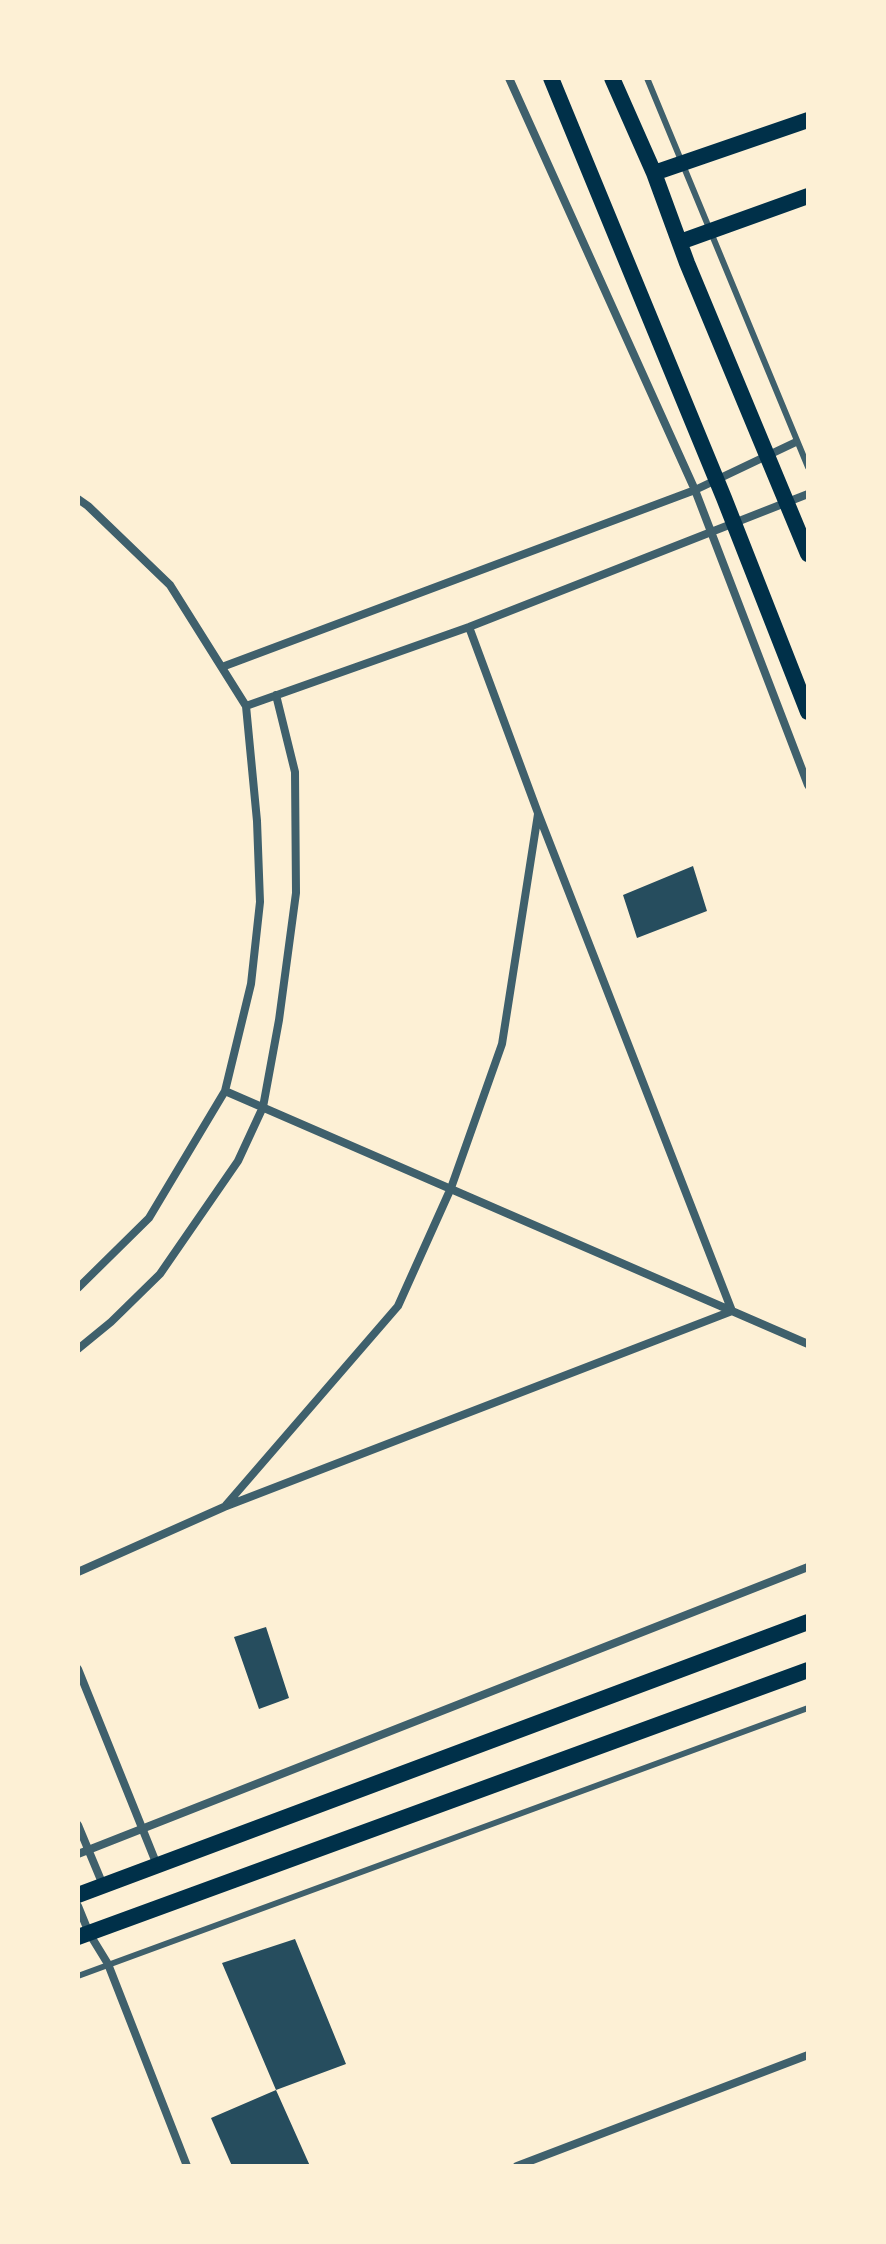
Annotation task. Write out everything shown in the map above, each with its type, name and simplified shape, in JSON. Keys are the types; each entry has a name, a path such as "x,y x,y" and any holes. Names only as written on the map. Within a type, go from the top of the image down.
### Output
{"main road":[{"path":"551,78 808,712"},
{"path":"612,78 654,173 808,554"},
{"path":"654,173 808,120"},
{"path":"680,242 808,196"},
{"path":"78,1895 808,1622"},
{"path":"83,1935 808,1670"}],"street":[{"path":"509,78 695,490 808,785"},
{"path":"222,667 695,490 796,442"},
{"path":"246,706 469,627 808,494"},
{"path":"78,499 170,585 246,706 257,821 260,902 251,984 225,1091 149,1218 78,1288"},
{"path":"469,627 732,1311"},
{"path":"78,1349 160,1274 238,1161 263,1107 279,1020 296,893 295,772 276,695"},
{"path":"224,1507 398,1306 451,1188 502,1044 538,813"},
{"path":"225,1091 808,1344"},
{"path":"78,1572 224,1507 732,1311"},
{"path":"82,1852 808,1567"},
{"path":"78,1669 157,1865"},
{"path":"78,1825 82,1852 103,1885"},
{"path":"78,1906 83,1935 108,1964 187,2166"},
{"path":"517,2166 808,2055"}],"lane":[{"path":"647,78 808,467"},
{"path":"78,1976 808,1708"}],"building":[{"path":"693,866 707,911 637,938 623,895"},
{"path":"266,1627 289,1698 259,1709 234,1637"},
{"path":"295,1939 346,2064 276,2090 222,1963"},
{"path":"276,2090 310,2166 232,2166 211,2118"}]}
